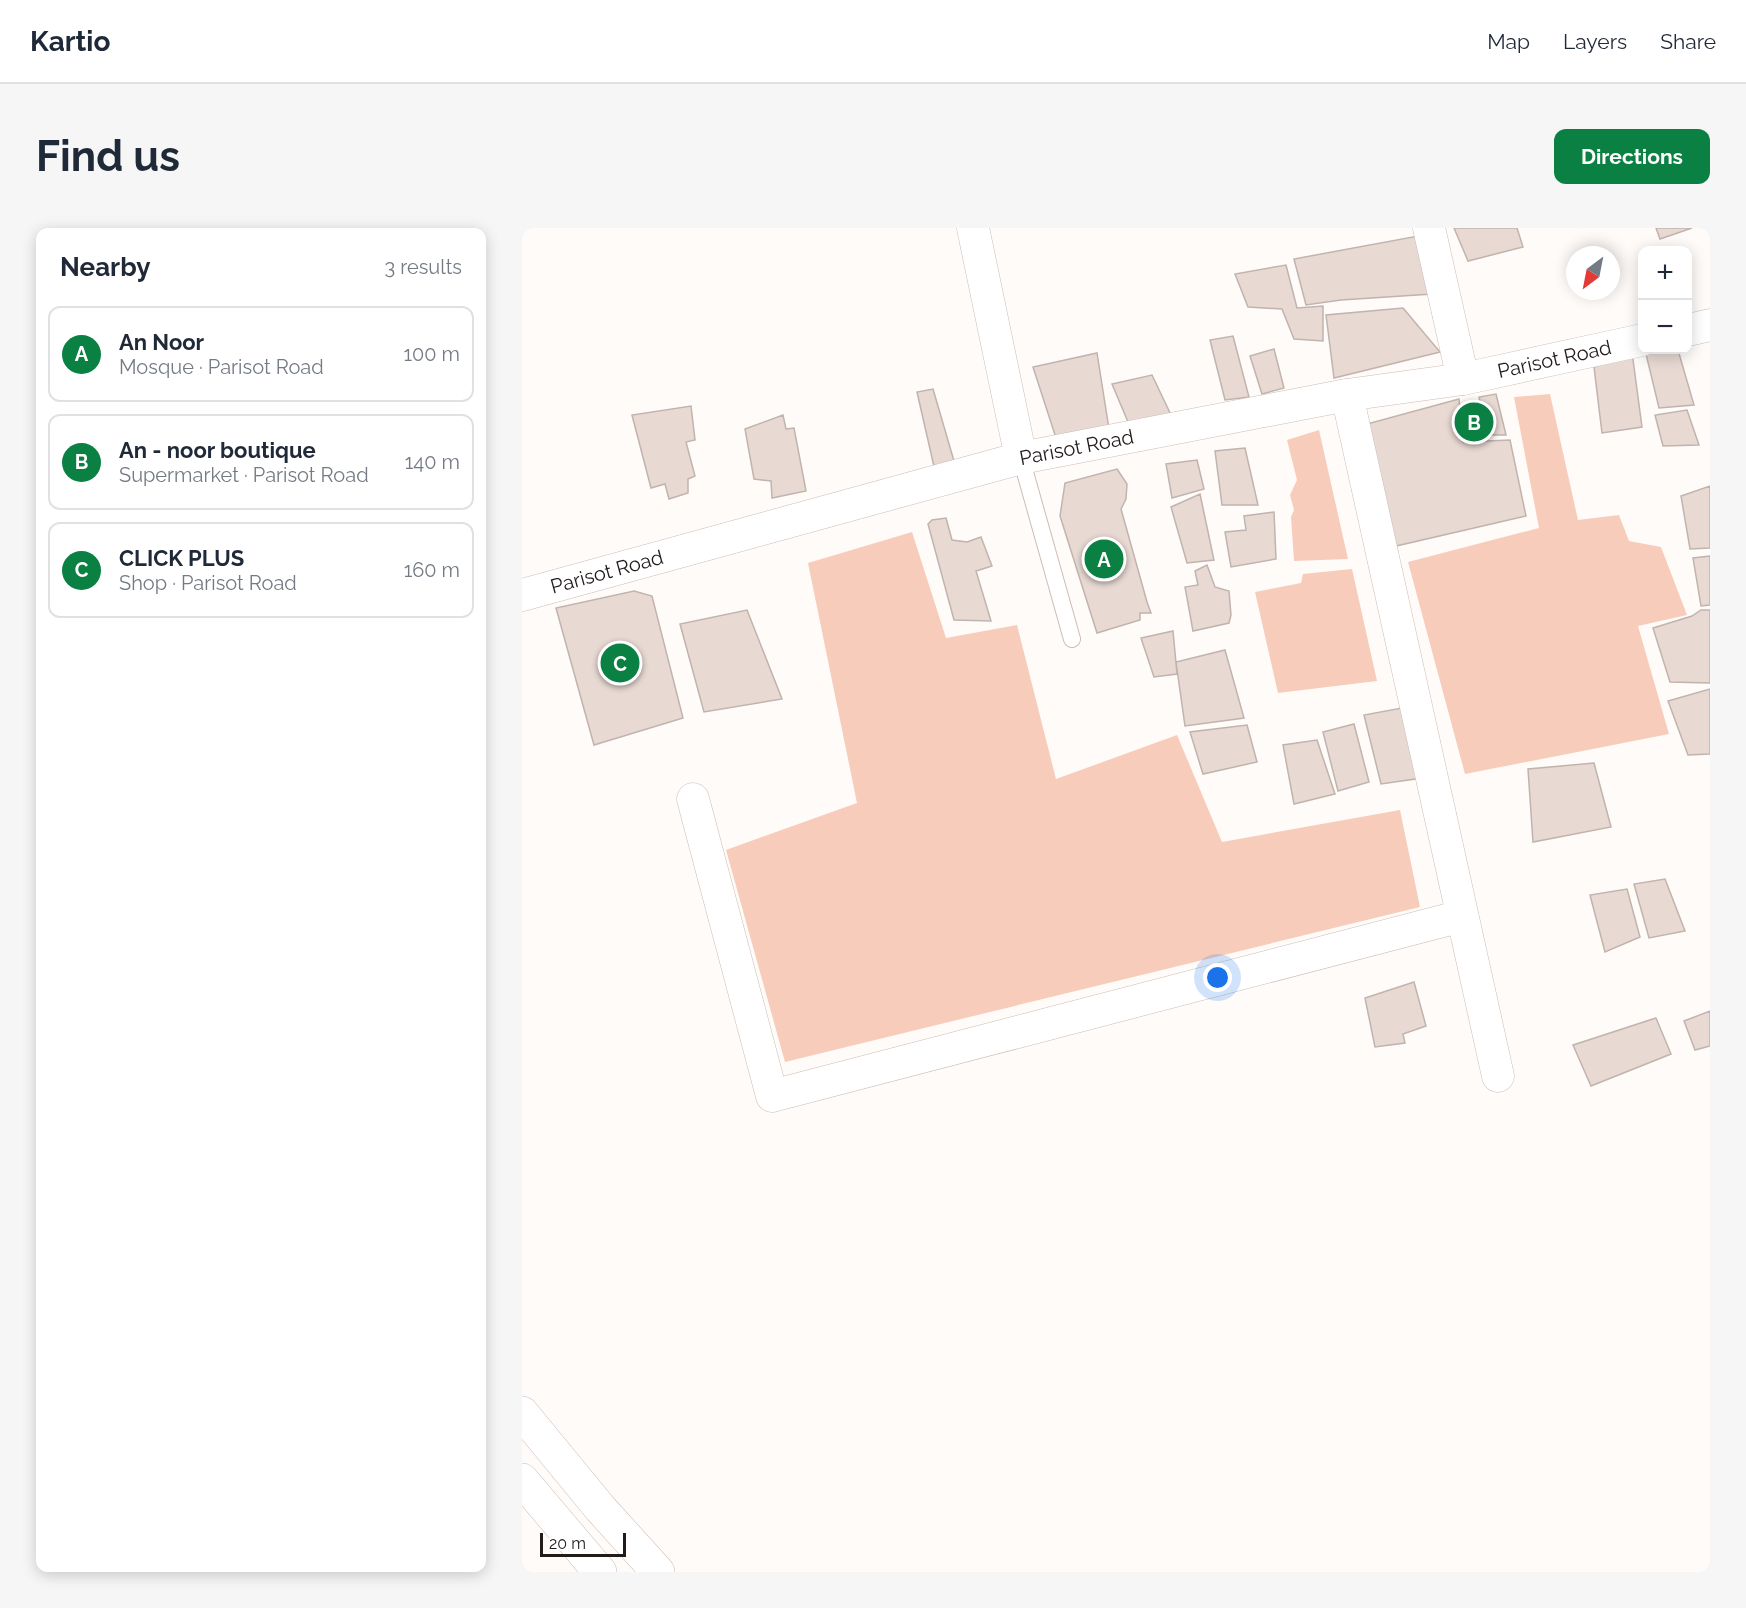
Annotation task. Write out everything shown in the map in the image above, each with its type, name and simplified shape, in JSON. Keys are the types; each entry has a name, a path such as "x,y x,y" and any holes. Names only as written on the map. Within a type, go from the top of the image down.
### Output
{"highway":[{"path":"522,1413 600,1508 658,1572"},
{"path":"522,1480 600,1572"}],"street":[{"path":"973,228 1021,458"},
{"path":"1429,228 1463,379"},
{"path":"1692,329 1710,325"},
{"name":"Parisot Road","path":"522,595 1021,458 1347,395 1463,379 1638,341"},
{"path":"1347,395 1498,1076"},
{"path":"693,798 772,1096 1462,916"}],"lane":[{"path":"1021,458 1072,639"}],"shaded area":[{"path":"1550,394 1578,520 1619,515 1629,541 1661,547 1687,615 1638,626 1669,734 1465,774 1408,562 1539,528 1514,397"},
{"path":"1319,430 1348,559 1294,561 1291,517 1294,510 1290,495 1297,480 1287,440"},
{"path":"912,532 946,638 1017,625 1056,779 1177,735 1222,842 1400,810 1420,907 785,1062 726,850 857,803 808,563"},
{"path":"1352,569 1377,681 1278,693 1255,592 1301,583 1303,574"}],"building":[{"path":"1454,228 1517,228 1523,247 1468,261"},
{"path":"1656,228 1692,228 1660,239"},
{"path":"1418,236 1432,294 1341,300 1306,305 1294,259"},
{"path":"1286,265 1297,308 1323,306 1323,341 1294,339 1282,309 1248,307 1235,274"},
{"path":"1403,308 1440,352 1334,378 1326,315"},
{"path":"1233,336 1249,397 1225,400 1210,340"},
{"path":"1274,349 1284,388 1262,394 1250,356"},
{"path":"1632,352 1642,427 1602,433 1594,367"},
{"path":"1097,353 1109,429 1056,438 1033,367"},
{"path":"1646,354 1679,354 1694,405 1659,408"},
{"path":"1152,375 1171,415 1128,422 1112,384"},
{"path":"933,389 956,468 935,471 917,392"},
{"path":"1496,394 1506,435 1488,435 1479,397"},
{"path":"1459,399 1463,442 1510,440 1526,516 1396,546 1367,424"},
{"path":"1478,401 1484,439 1467,439 1465,405"},
{"path":"691,406 695,440 686,442 695,476 688,479 688,493 669,499 665,484 651,488 632,415"},
{"path":"1687,410 1699,445 1663,446 1655,415"},
{"path":"783,415 786,429 794,428 806,491 772,498 771,481 754,479 745,429"},
{"path":"1245,448 1258,505 1222,505 1215,451"},
{"path":"1197,460 1204,489 1172,498 1166,464"},
{"path":"1117,469 1127,484 1126,499 1121,509 1151,613 1140,613 1140,620 1097,633 1060,516 1065,483"},
{"path":"1710,486 1710,548 1690,549 1681,496"},
{"path":"1200,494 1214,560 1187,563 1171,507"},
{"path":"1274,512 1276,559 1231,567 1225,532 1246,530 1244,516"},
{"path":"946,518 952,540 967,542 981,537 992,566 976,571 991,621 954,620 928,524 932,520"},
{"path":"1710,556 1710,605 1701,606 1693,558"},
{"path":"1207,565 1215,587 1229,591 1231,615 1229,623 1193,631 1185,587 1198,585 1195,571"},
{"path":"634,591 652,596 683,718 594,745 556,608"},
{"path":"747,610 782,699 704,712 680,624"},
{"path":"1701,610 1710,610 1710,683 1670,682 1653,628 1692,616"},
{"path":"1173,631 1177,674 1154,677 1141,638"},
{"path":"1225,650 1244,718 1185,726 1176,662"},
{"path":"1710,689 1710,754 1688,755 1668,701"},
{"path":"1407,707 1422,778 1381,784 1364,715"},
{"path":"1354,724 1369,782 1338,791 1323,732"},
{"path":"1247,725 1257,762 1203,774 1190,732"},
{"path":"1317,740 1335,794 1294,804 1283,745"},
{"path":"1594,763 1611,827 1533,842 1528,769"},
{"path":"1665,879 1685,931 1649,938 1634,884"},
{"path":"1627,889 1640,937 1605,952 1590,895"},
{"path":"1414,982 1426,1026 1403,1034 1405,1043 1375,1047 1365,998"},
{"path":"1710,1011 1710,1046 1695,1050 1684,1021"},
{"path":"1656,1018 1671,1054 1591,1086 1573,1045"}],"place":[{"name":"An - noor boutique","path":"1474,422"},
{"name":"An Noor","path":"1104,559"},
{"name":"CLICK PLUS","path":"620,663"}]}
